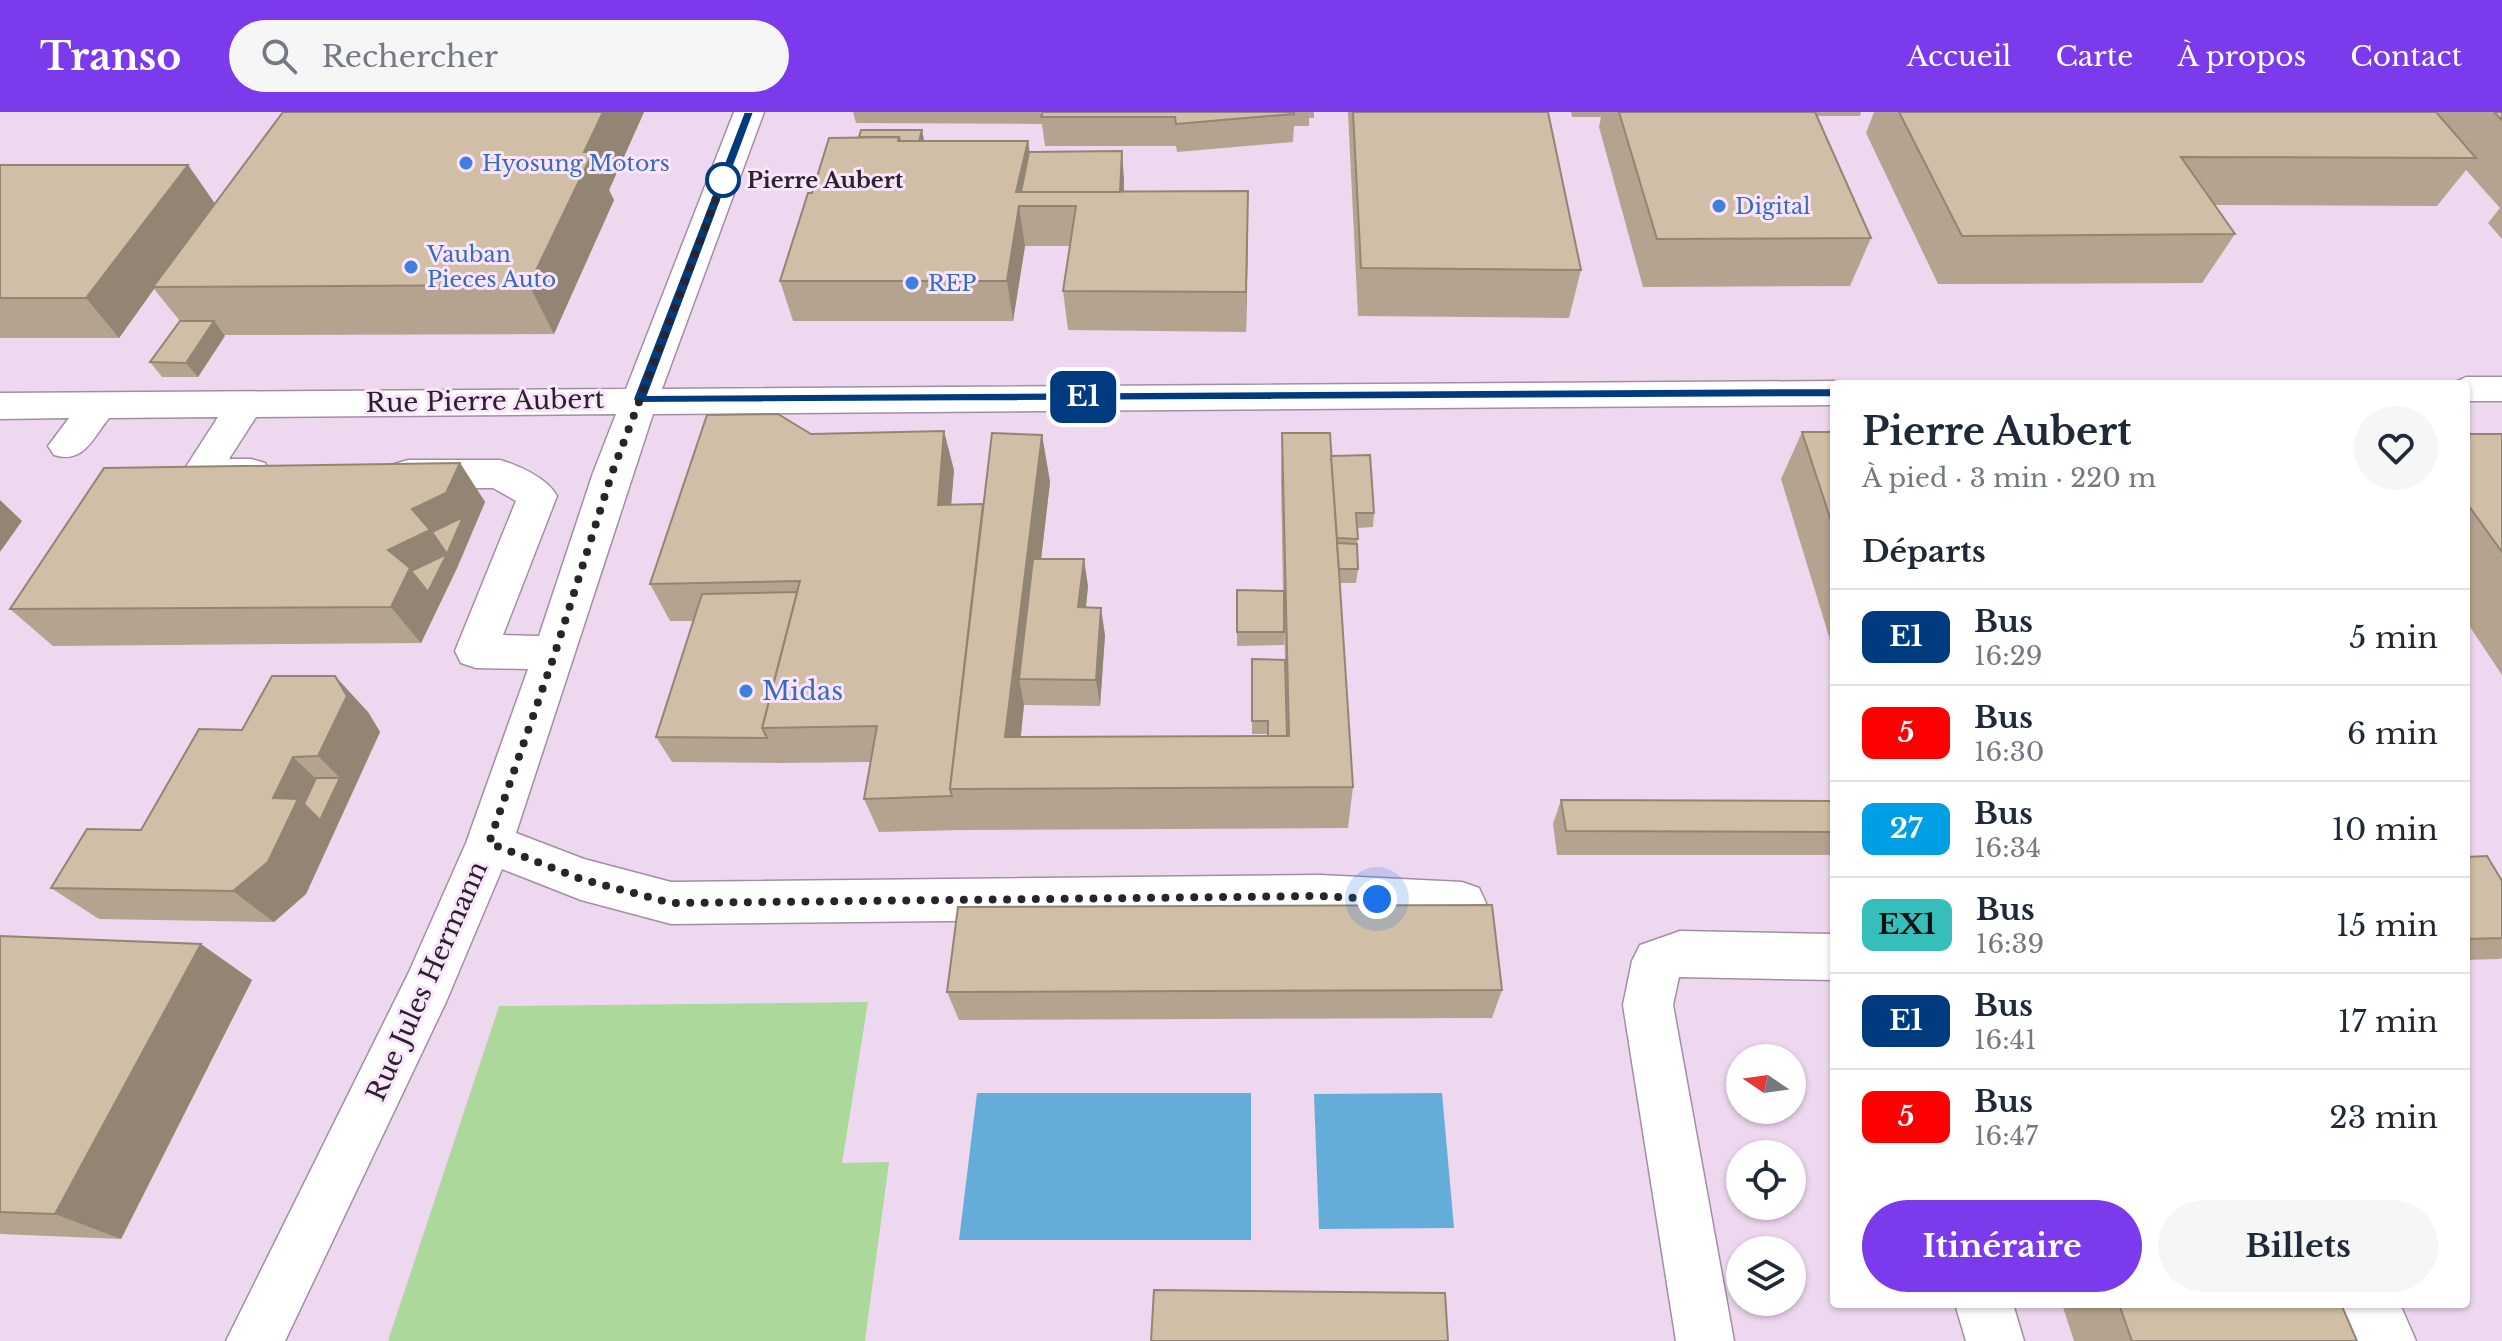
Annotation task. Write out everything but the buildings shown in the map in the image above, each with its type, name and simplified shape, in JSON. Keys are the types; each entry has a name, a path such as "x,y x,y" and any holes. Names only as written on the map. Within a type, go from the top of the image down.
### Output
{"street":[{"name":"Rue Jules Hermann","path":"255,1341 428,986 489,843 555,653 612,473 749,112"},
{"path":"640,399 697,331 775,112"},
{"path":"2470,389 2502,389"},
{"name":"Rue Pierre Aubert","path":"0,406 640,399 1830,393"},
{"path":"246,403 201,473 279,473"},
{"path":"67,446 99,405"},
{"path":"374,474 500,474 538,496 476,651 555,653"},
{"path":"489,843 581,879 671,903 1320,896 1462,903"},
{"path":"1705,1341 1648,1005 1657,961 1680,954 1830,957"},
{"path":"1985,1308 1995,1341"},
{"path":"2372,1308 2387,1341"}],"green space":[{"path":"868,1002 842,1163 889,1162 865,1341 388,1341 499,1006"}],"water":[{"path":"977,1093 1251,1093 1251,1240 959,1240"},
{"path":"1442,1093 1454,1228 1319,1229 1314,1094"}],"bus line":[{"name":"E1","path":"749,112 640,399 1830,393"}],"place":[{"name":"Hyosung Motors","path":"466,163"},
{"name":"Pierre Aubert","path":"723,180"},
{"name":"Digital","path":"1719,206"},
{"name":"Vauban Pieces Auto","path":"411,267"},
{"name":"REP","path":"912,283"},
{"name":"Midas","path":"746,691"}],"route":[{"path":"723,180 727,170 612,473 555,653 489,843 581,879 671,903 1320,896 1377,899"}]}
